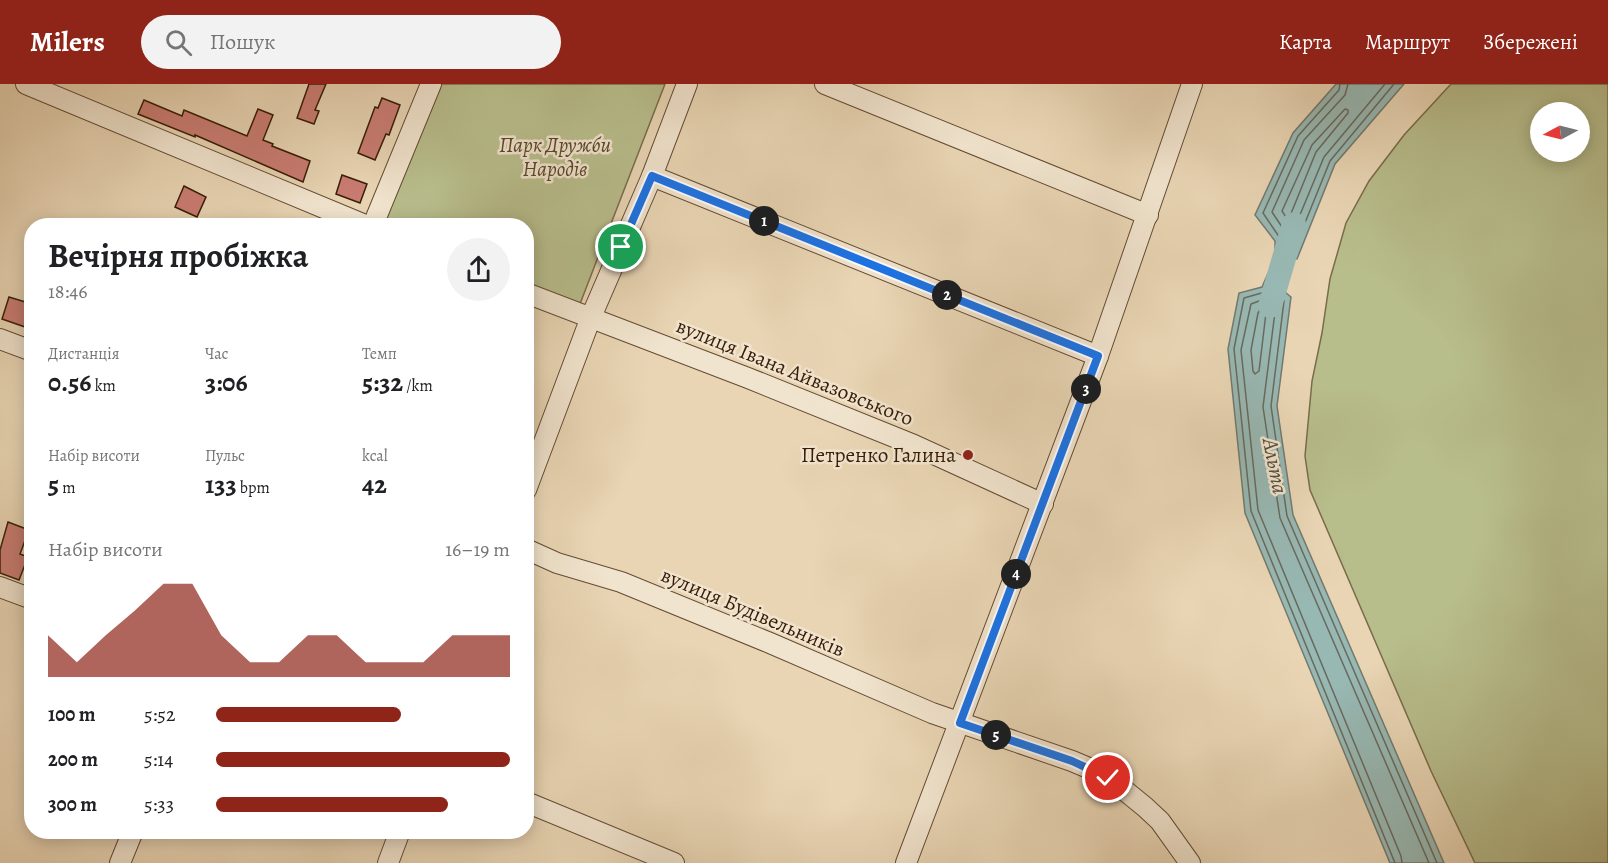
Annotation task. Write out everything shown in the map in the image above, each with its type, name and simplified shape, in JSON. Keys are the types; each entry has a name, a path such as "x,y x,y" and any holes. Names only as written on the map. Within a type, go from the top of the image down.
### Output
{"street":[{"path":"26,84 58,90 349,218"},
{"path":"534,469 591,317 652,176 687,84"},
{"path":"825,84 1148,215"},
{"path":"906,863 1098,356 1192,84"},
{"path":"376,218 428,85"},
{"path":"652,176 1098,356"},
{"name":"вулиця Івана Айвазовського","path":"534,296 914,445 1014,493 1043,504"},
{"path":"0,339 24,348"},
{"name":"вулиця Будівельників","path":"534,553 556,563 621,582 770,643 887,695 1098,772 1118,785 1152,814 1190,863"},
{"path":"0,587 24,596"},
{"path":"534,805 674,863"},
{"path":"120,863 130,839"},
{"path":"388,863 397,839"}],"green space":[{"name":"Парк Дружби Народів","path":"433,84 665,84 578,309 534,291 534,218 380,218"},
{"path":"1451,84 1608,84 1608,863 1475,863 1431,771 1310,490 1305,456 1312,381 1330,279 1346,223 1369,181 1404,135"}],"water":[{"path":"1336,84 1404,84 1335,164 1297,259 1275,254 1275,241 1255,215 1293,133"},
{"path":"1269,271 1286,275 1285,292 1291,297 1277,406 1293,515 1444,863 1390,863 1245,513 1228,349 1239,293 1262,287"}],"building":[{"path":"309,84 326,84 315,110 319,111 314,124 297,118"},
{"path":"382,98 400,105 389,135 386,134 375,160 358,153 375,107 378,108"},
{"path":"144,100 182,116 184,110 247,136 258,109 273,115 263,140 273,144 272,146 310,161 303,182 195,135 195,137 138,114"},
{"path":"342,175 367,184 360,203 336,194"},
{"path":"184,186 206,197 197,217 175,207"},
{"path":"9,297 24,302 24,327 2,319"},
{"path":"8,522 24,528 24,543 20,554 24,556 24,567 19,580 0,573 0,550"}],"waterway":[{"name":"Альта","path":"1270,306 1294,224"}],"place":[{"name":"Петренко Галина","path":"968,455"}],"route":[{"path":"621,247 652,176 1098,356 960,723 1072,761 1108,778"}]}
